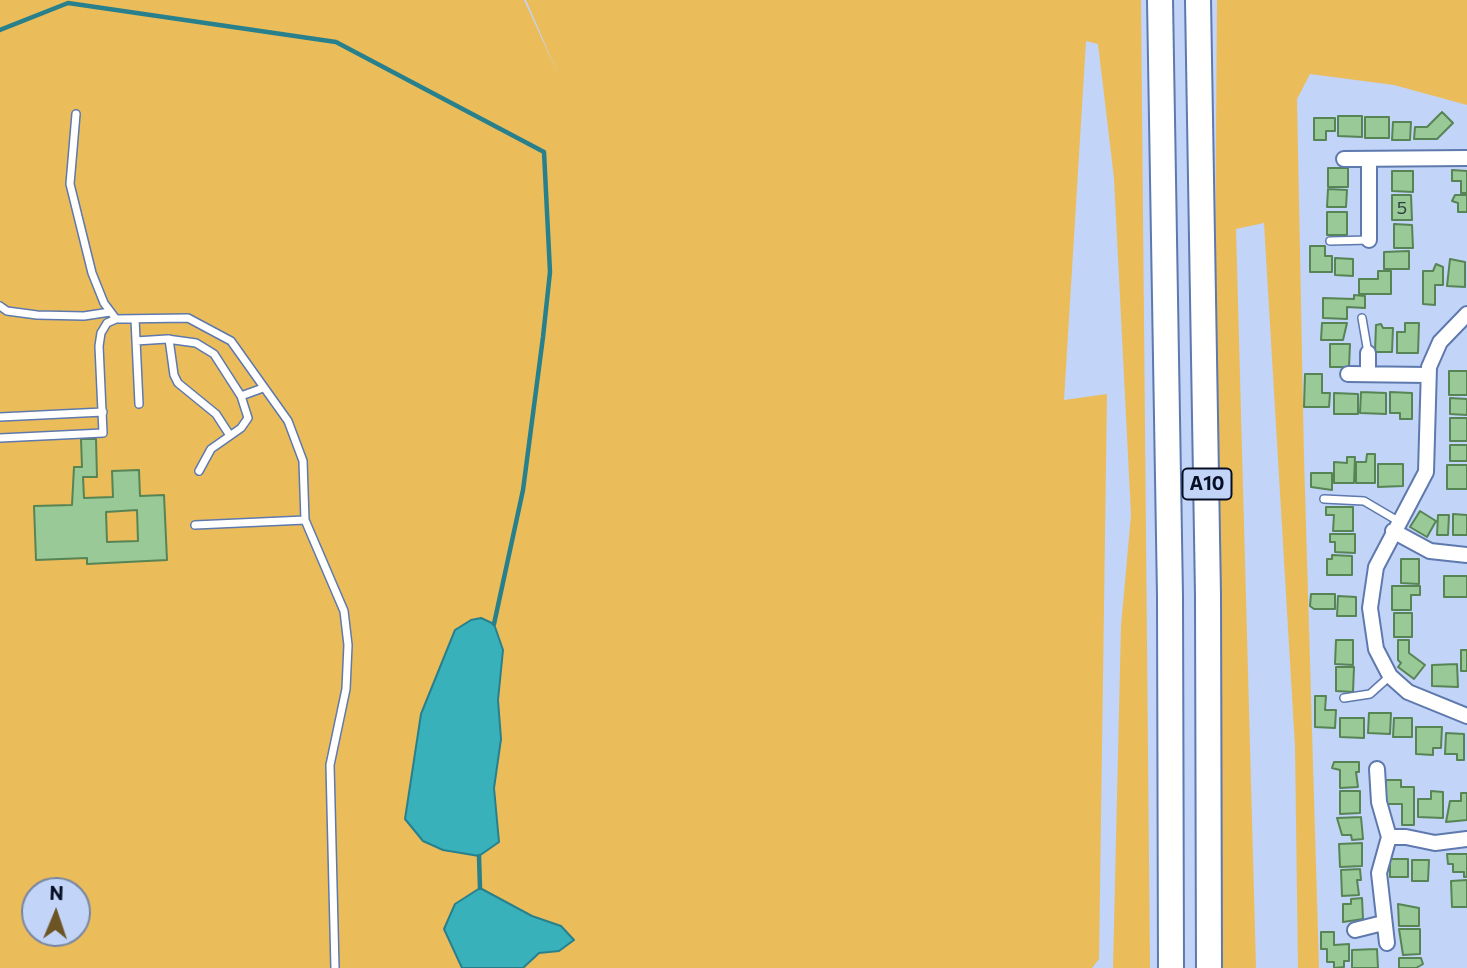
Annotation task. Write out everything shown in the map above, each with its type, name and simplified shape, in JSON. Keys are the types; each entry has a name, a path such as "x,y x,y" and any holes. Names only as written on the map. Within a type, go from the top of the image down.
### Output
{"highway":[{"name":"A10","path":"1160,0 1170,596 1171,968"},
{"name":"A10","path":"1199,0 1208,595 1209,968"}],"street":[{"path":"1344,159 1467,158"},
{"path":"1369,159 1369,240"},
{"path":"1467,314 1440,342 1428,375 1426,472 1418,493 1396,526 1376,567 1370,608 1376,649 1390,677 1408,692 1467,716"},
{"path":"1368,353 1368,374"},
{"path":"1348,374 1428,375"},
{"path":"1396,526 1430,551 1467,555"},
{"path":"1377,769 1378,802 1389,837 1379,873 1387,943"},
{"path":"1389,837 1406,837 1435,843 1467,839"},
{"path":"1355,930 1383,923"}],"lane":[{"path":"76,114 70,184 92,273 116,319"},
{"path":"1330,241 1369,240"},
{"path":"0,306 7,312 37,315 84,316 110,312"},
{"path":"0,438 103,433 99,346 101,333 116,319 188,318 231,341 288,421 303,461 305,520 344,611 348,645 346,689 330,765 335,968"},
{"path":"1362,318 1368,353"},
{"path":"135,319 139,404"},
{"path":"136,341 169,339 196,343 214,354 241,396 248,418 241,428 229,433 211,449 200,471"},
{"path":"169,339 174,375 178,383 216,414 229,433"},
{"path":"241,396 262,387"},
{"path":"0,417 103,412"},
{"path":"1324,499 1364,501 1396,526"},
{"path":"195,525 305,520"},
{"path":"1344,698 1370,694 1390,677"}],"shaded area":[{"path":"0,0 524,0 559,76 526,0 1141,0 1150,968 1113,968 1121,626 1131,515 1114,178 1098,44 1086,41 1064,400 1107,394 1099,959 1092,968 0,968"},
{"path":"1217,0 1467,0 1467,105 1394,85 1310,74 1297,99 1319,968 1298,968 1295,746 1264,223 1236,229 1256,968 1219,968 1214,406"},
{"path":"481,618 494,624 503,650 498,700 501,739 494,788 499,842 479,856 443,850 423,841 405,819 421,714 455,630 471,620"},
{"path":"480,888 532,916 561,926 574,940 559,951 539,953 523,968 462,968 444,929 455,904"}],"building":[{"path":"1442,112 1453,123 1437,139 1414,139 1415,127 1427,127"},
{"path":"1338,116 1362,116 1362,137 1338,136"},
{"path":"1365,117 1389,117 1389,138 1365,138"},
{"path":"1314,118 1335,118 1335,131 1326,131 1326,140 1314,140"},
{"path":"1393,122 1411,122 1410,140 1392,140"},
{"path":"1328,168 1348,168 1348,187 1328,187"},
{"path":"1452,170 1467,171 1467,193 1461,193 1461,181 1452,181"},
{"path":"1392,171 1413,171 1413,192 1392,191"},
{"path":"1328,189 1347,190 1346,207 1327,207"},
{"path":"1392,195 1411,195 1412,220 1392,220"},
{"path":"1455,195 1467,195 1467,212 1458,212 1458,203 1452,201"},
{"path":"1327,212 1347,212 1347,235 1327,235"},
{"path":"1394,224 1412,225 1413,248 1394,248"},
{"path":"1310,246 1325,246 1325,256 1332,256 1332,272 1310,272"},
{"path":"1409,251 1409,269 1384,269 1384,252"},
{"path":"1335,258 1353,259 1353,276 1335,275"},
{"path":"1450,259 1465,262 1465,287 1447,286"},
{"path":"1436,264 1443,267 1443,285 1435,285 1435,305 1423,304 1423,271 1433,271"},
{"path":"1378,271 1391,271 1391,294 1359,294 1359,279 1378,279"},
{"path":"1354,295 1365,296 1365,308 1347,307 1347,319 1323,318 1323,298 1354,299"},
{"path":"1322,323 1347,323 1343,340 1321,340"},
{"path":"1405,323 1419,323 1418,353 1397,353 1397,332 1405,332"},
{"path":"1381,324 1383,328 1393,328 1392,352 1375,352 1376,325"},
{"path":"1330,344 1350,344 1349,367 1330,367"},
{"path":"1449,371 1467,371 1467,395 1449,395"},
{"path":"1305,374 1322,374 1322,393 1330,393 1329,407 1304,407"},
{"path":"1361,392 1386,393 1386,414 1360,413"},
{"path":"1390,392 1412,393 1412,419 1400,419 1400,413 1390,413"},
{"path":"1334,393 1358,394 1358,414 1334,414"},
{"path":"1450,398 1467,399 1467,415 1450,414"},
{"path":"1450,418 1467,418 1467,441 1450,441"},
{"path":"81,439 96,439 97,477 83,477 84,498 113,497 112,471 139,470 140,496 164,495 167,560 87,564 87,558 36,560 34,506 72,505 74,467 82,467","holes":["137,510 138,541 107,542 106,512"]},
{"path":"1450,445 1467,445 1467,461 1450,461"},
{"path":"1367,454 1375,454 1375,483 1356,483 1356,462 1366,462"},
{"path":"1347,457 1355,457 1354,483 1334,483 1334,462 1347,463"},
{"path":"1378,464 1403,464 1403,486 1378,487"},
{"path":"1447,465 1467,465 1467,489 1447,489"},
{"path":"1311,473 1332,473 1332,490 1311,487"},
{"path":"1326,507 1353,507 1353,531 1333,531 1334,515 1326,515"},
{"path":"1420,511 1436,521 1427,537 1410,527"},
{"path":"1453,514 1467,515 1467,535 1453,535"},
{"path":"1438,515 1449,515 1448,535 1437,535"},
{"path":"1330,534 1355,534 1355,553 1335,552 1335,542 1330,542"},
{"path":"1332,555 1352,556 1352,575 1327,575 1327,559 1332,559"},
{"path":"1401,559 1419,559 1419,584 1401,583"},
{"path":"1444,576 1467,576 1467,597 1444,597"},
{"path":"1392,586 1420,586 1420,595 1411,595 1411,610 1392,610"},
{"path":"1311,594 1335,594 1335,609 1314,609 1310,606"},
{"path":"1338,596 1356,597 1356,616 1337,616"},
{"path":"1394,613 1412,613 1412,637 1394,637"},
{"path":"1336,640 1353,640 1353,665 1335,664"},
{"path":"1398,640 1409,640 1409,653 1425,665 1414,679 1398,667 1401,663 1398,660"},
{"path":"1461,650 1467,650 1467,671 1461,671"},
{"path":"1457,664 1458,687 1432,686 1432,665"},
{"path":"1336,667 1354,667 1353,692 1336,691"},
{"path":"1315,696 1326,696 1325,710 1336,710 1335,728 1315,727"},
{"path":"1369,713 1391,713 1390,734 1368,733"},
{"path":"1340,718 1364,718 1364,738 1340,737"},
{"path":"1394,718 1412,718 1412,737 1393,737"},
{"path":"1416,727 1442,727 1441,748 1433,748 1433,755 1416,754"},
{"path":"1446,733 1464,734 1464,760 1457,760 1457,754 1445,754"},
{"path":"1334,762 1359,762 1359,772 1356,772 1358,787 1340,788 1340,770 1332,768"},
{"path":"1386,780 1401,780 1401,787 1414,787 1414,825 1402,825 1402,804 1386,804"},
{"path":"1340,791 1360,791 1360,813 1340,814"},
{"path":"1431,791 1443,792 1443,818 1418,817 1418,799 1431,799"},
{"path":"1461,793 1467,793 1467,820 1446,822 1450,801 1461,801"},
{"path":"1361,817 1363,839 1352,840 1351,835 1342,835 1337,818"},
{"path":"1362,843 1362,866 1340,867 1339,844"},
{"path":"1447,854 1467,854 1467,877 1464,877 1464,872 1453,872 1453,864 1448,864"},
{"path":"1390,859 1408,859 1408,877 1390,877"},
{"path":"1412,860 1429,860 1428,881 1412,881"},
{"path":"1360,869 1361,880 1357,880 1359,895 1342,896 1341,870"},
{"path":"1467,880 1467,907 1452,907 1451,881"},
{"path":"1362,898 1363,919 1343,922 1343,904 1351,904 1351,899"},
{"path":"1398,904 1419,908 1419,926 1399,926"},
{"path":"1399,929 1420,929 1420,954 1403,955"},
{"path":"1321,932 1334,932 1334,945 1349,944 1349,961 1344,961 1344,967 1334,968 1334,962 1327,962 1327,949 1321,949"},
{"path":"1377,949 1378,968 1352,968 1352,950"},
{"path":"1399,958 1421,958 1423,964 1416,968 1399,968"}],"waterway":[{"path":"0,30 68,3 336,42 544,152 550,272 523,490 494,624"},
{"path":"479,856 480,888"}]}
